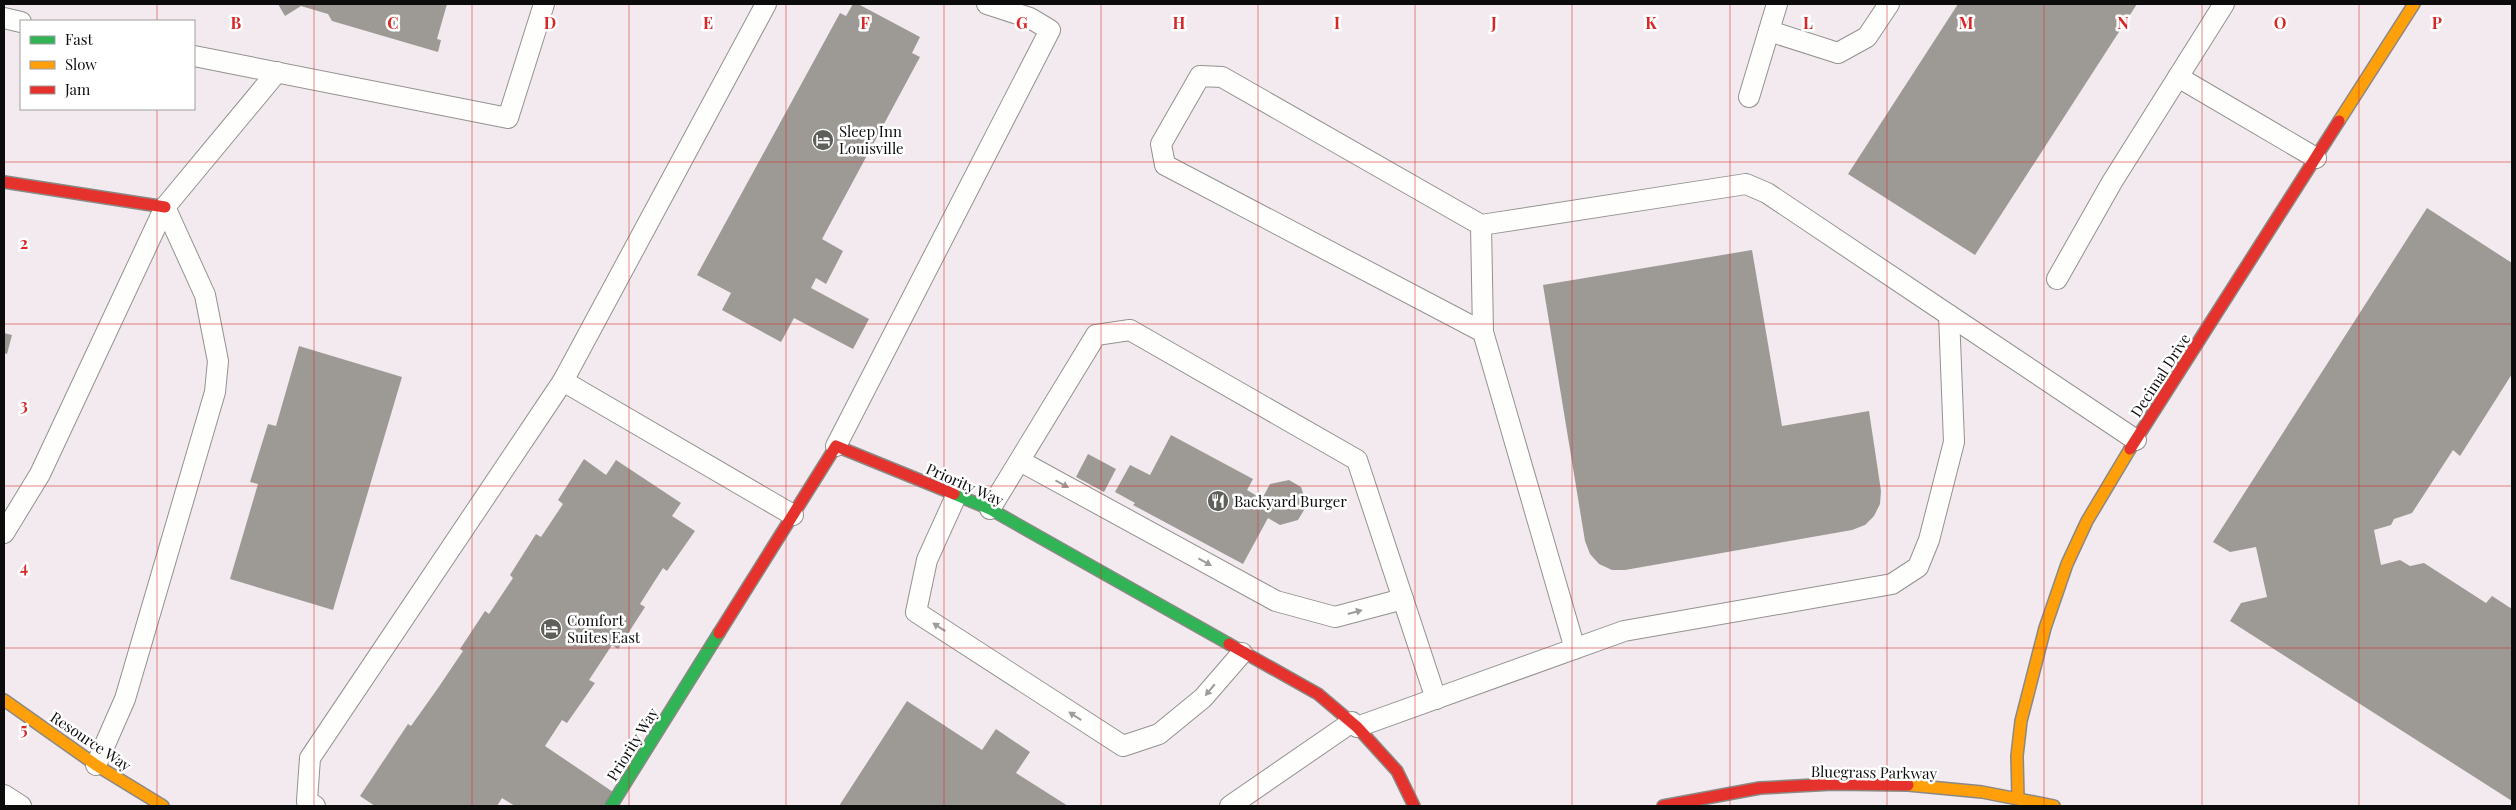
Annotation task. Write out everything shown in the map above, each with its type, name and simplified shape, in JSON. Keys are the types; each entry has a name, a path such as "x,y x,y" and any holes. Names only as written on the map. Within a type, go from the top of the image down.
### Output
{"street":[{"name":"Decimal Drive","path":"2018,797 2017,756 2021,721 2048,618 2067,564 2087,521 2136,440 2414,4"},
{"path":"4,182 165,207"},
{"name":"Priority Way","path":"611,806 836,446 990,510 1318,694 1355,725 1397,771 1414,806"},
{"name":"Resource Way","path":"6,705 96,765 163,806"},
{"name":"Bluegrass Parkway","path":"1663,806 1758,789 1851,784 1973,790 2018,797 2054,806"}],"lane":[{"path":"195,56 508,118 544,4"},
{"path":"316,806 307,801 310,758 563,381 766,4"},
{"path":"836,446 1050,30 1030,18 986,4"},
{"path":"1749,96 1777,4"},
{"path":"1769,31 1838,53 1867,37 1889,4"},
{"path":"2057,279 2112,182 2224,4"},
{"path":"4,18 20,22"},
{"path":"4,533 40,474 165,207 277,72"},
{"path":"1483,332 1165,166 1161,144 1200,76 1222,77 1481,225 1746,184 1767,193 2136,440"},
{"path":"2178,77 2316,158"},
{"path":"96,765 125,699 215,392 218,361 205,295 165,207"},
{"path":"1481,225 1483,332 1575,649"},
{"path":"1230,806 1355,725 1436,699 1624,631 1892,584 1918,567 1929,540 1954,442 1949,315"},
{"path":"990,510 1096,335 1130,330 1357,460 1436,699"},
{"path":"563,381 793,515"},
{"path":"1020,461 1276,601 1335,617 1403,599"},
{"path":"956,496 927,560 916,612 1123,746 1159,734 1203,698 1242,653"},
{"path":"4,795 21,806"}],"shaded area":[{"path":"4,4 2512,4 2512,806 4,806"}],"building":[{"path":"278,4 447,4 437,39 441,40 438,52 332,21 328,14 301,6 285,16"},
{"name":"Sleep Inn Louisville","path":"853,4 858,4 920,37 912,53 920,57 822,239 843,251 826,284 816,278 811,288 869,319 853,349 794,318 781,342 722,310 731,293 697,275 840,13 846,16"},
{"path":"1958,4 2137,4 1975,255 1848,174"},
{"path":"2427,208 2512,263 2512,374 2460,456 2453,450 2412,513 2394,519 2391,525 2374,530 2381,565 2400,560 2410,566 2424,563 2486,603 2492,596 2512,609 2512,801 2230,621 2241,603 2267,597 2256,547 2230,552 2213,542"},
{"path":"1752,250 1782,426 1869,411 1881,491 1880,504 1874,516 1865,525 1852,530 1625,570 1612,570 1599,564 1590,554 1585,541 1543,285"},
{"path":"4,333 12,335 7,354 4,353"},
{"path":"299,346 402,377 333,610 230,579 258,484 250,482 268,424 276,426"},
{"name":"Backyard Burger","path":"1171,435 1253,479 1247,490 1262,499 1270,484 1289,480 1301,487 1307,505 1298,520 1280,525 1268,518 1243,564 1133,505 1135,503 1115,492 1130,465 1150,475"},
{"path":"1088,454 1116,469 1104,492 1076,477"},
{"name":"Comfort Suites East","path":"584,459 606,475 616,460 681,503 672,516 695,531 667,571 663,568 640,604 645,607 618,649 612,645 589,680 595,683 567,723 562,720 545,746 613,792 603,806 515,806 502,798 497,806 375,806 360,796 408,724 411,726 463,651 460,649 485,611 489,614 513,578 510,575 536,534 541,537 563,504 558,500"},
{"path":"907,701 982,750 996,729 1030,752 1016,773 1068,806 839,806"}],"traffic: fast":[{"path":"954,494 990,509 1229,644"},
{"path":"611,806 719,633"}],"traffic: slow":[{"path":"2339,121 2414,4"},
{"path":"2018,797 2017,756 2021,721 2045,628 2067,564 2087,521 2130,449"},
{"path":"4,700 96,765 163,806"},
{"path":"1908,785 1982,792 2054,806"}],"traffic: jam":[{"path":"2130,449 2339,121"},
{"path":"4,182 165,207"},
{"path":"719,633 836,446 954,494"},
{"path":"1229,644 1318,694 1357,727 1397,771 1414,806"},
{"path":"1663,806 1760,788 1833,784 1908,785"}],"place":[{"name":"Sleep Inn Louisville","path":"823,140"},
{"name":"Backyard Burger","path":"1218,501"},
{"name":"Comfort Suites East","path":"551,629"}]}
